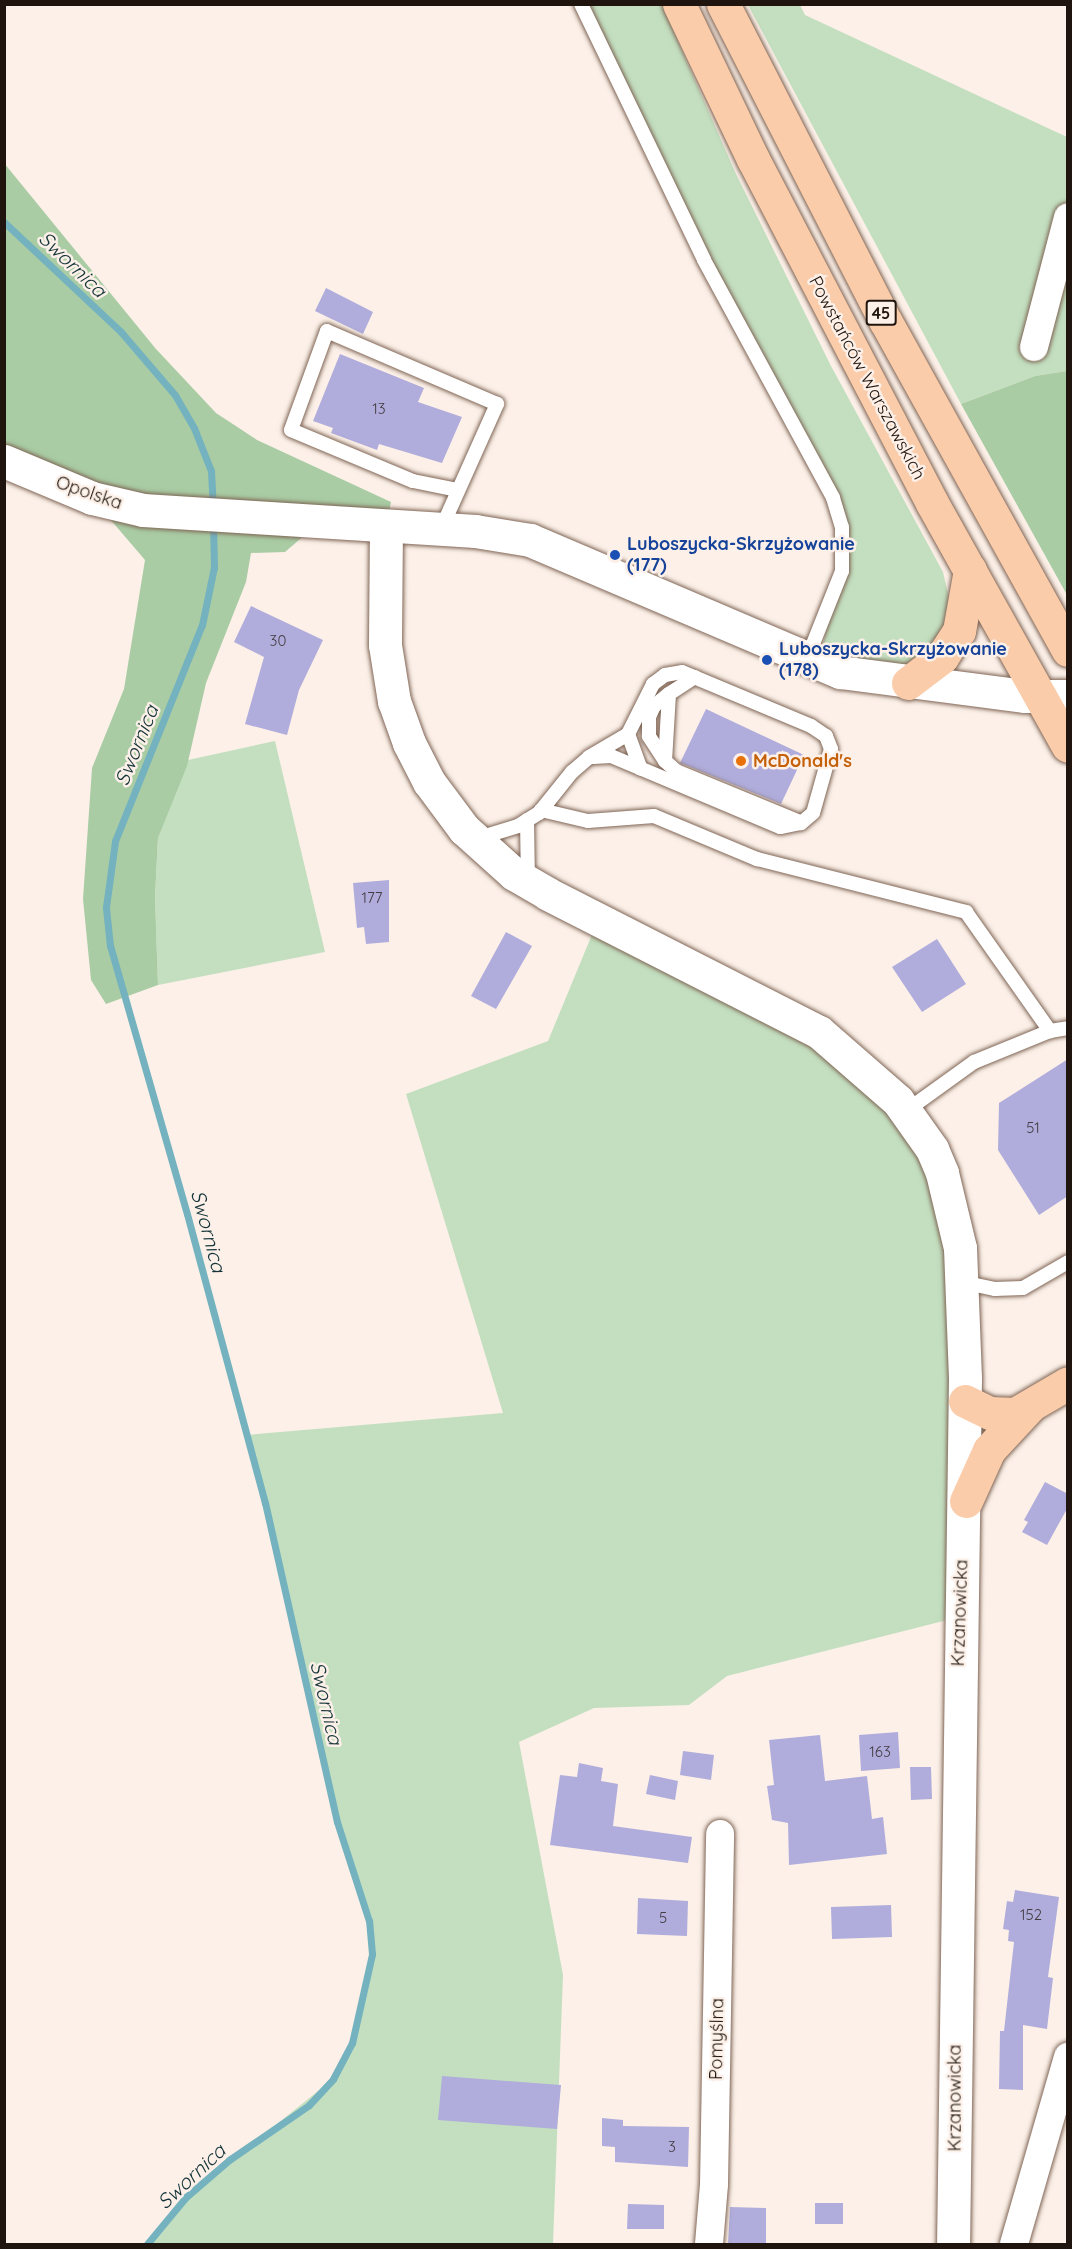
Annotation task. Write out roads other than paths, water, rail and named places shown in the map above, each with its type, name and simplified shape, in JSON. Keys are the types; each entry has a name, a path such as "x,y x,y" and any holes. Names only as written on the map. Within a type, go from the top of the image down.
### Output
{"main road":[{"name":"Powstańców Warszawskich","path":"679,4 753,159 970,570 1054,696 1068,746"},
{"name":"45","path":"723,4 886,322 1059,622 1068,650"},
{"path":"908,683 942,657 959,631 970,570"},
{"path":"965,1401 1001,1416 1029,1407 1068,1383"},
{"path":"966,1501 989,1450 1029,1407"}],"street":[{"path":"1034,347 1068,217"},
{"name":"Opolska","path":"4,461 92,498 178,513 441,529 511,537 562,551 807,661 840,672 908,683 1054,696"},
{"name":"Krzanowicka","path":"386,526 385,645 394,701 409,743 429,782 475,840 528,882 819,1032 875,1078 906,1111 932,1149 946,1182 958,1239 962,1282 966,1501 959,1617 953,2244"},
{"name":"Pomyślna","path":"709,2244 714,2184 720,1834"},
{"path":"1014,2244 1068,2057"}],"lane":[{"path":"581,4 704,260 833,498 842,527 842,571 807,661"},
{"path":"441,529 459,490 497,404 327,331 291,430 413,481 459,490"},
{"path":"475,840 527,820 541,810 589,757 628,734 653,684 665,675 682,672 695,677 826,736 831,749 813,813 801,823 780,827 612,756 589,757"},
{"path":"695,677 669,694 665,761 676,771 801,823"},
{"path":"628,734 641,769"},
{"path":"541,810 588,821 654,816 757,859 966,912 1050,1031"},
{"path":"527,820 528,882"},
{"path":"906,1111 974,1062 1050,1031 1068,1028"},
{"path":"962,1282 995,1289 1023,1288 1068,1262"}],"waterway":[{"name":"Swornica","path":"4,222 121,332 175,395 194,428 211,471 213,507"},
{"name":"Swornica","path":"147,2244 186,2197 229,2160 309,2105 333,2079 352,2043 372,1954 369,1921 337,1822 265,1503 187,1214 110,946 106,907 115,841 202,625 214,567 213,524"}],"place":[{"name":"Luboszycka-Skrzyżowanie (177)","path":"615,555"},
{"name":"Luboszycka-Skrzyżowanie (178)","path":"767,660"},
{"name":"McDonald's","path":"741,761"}]}
